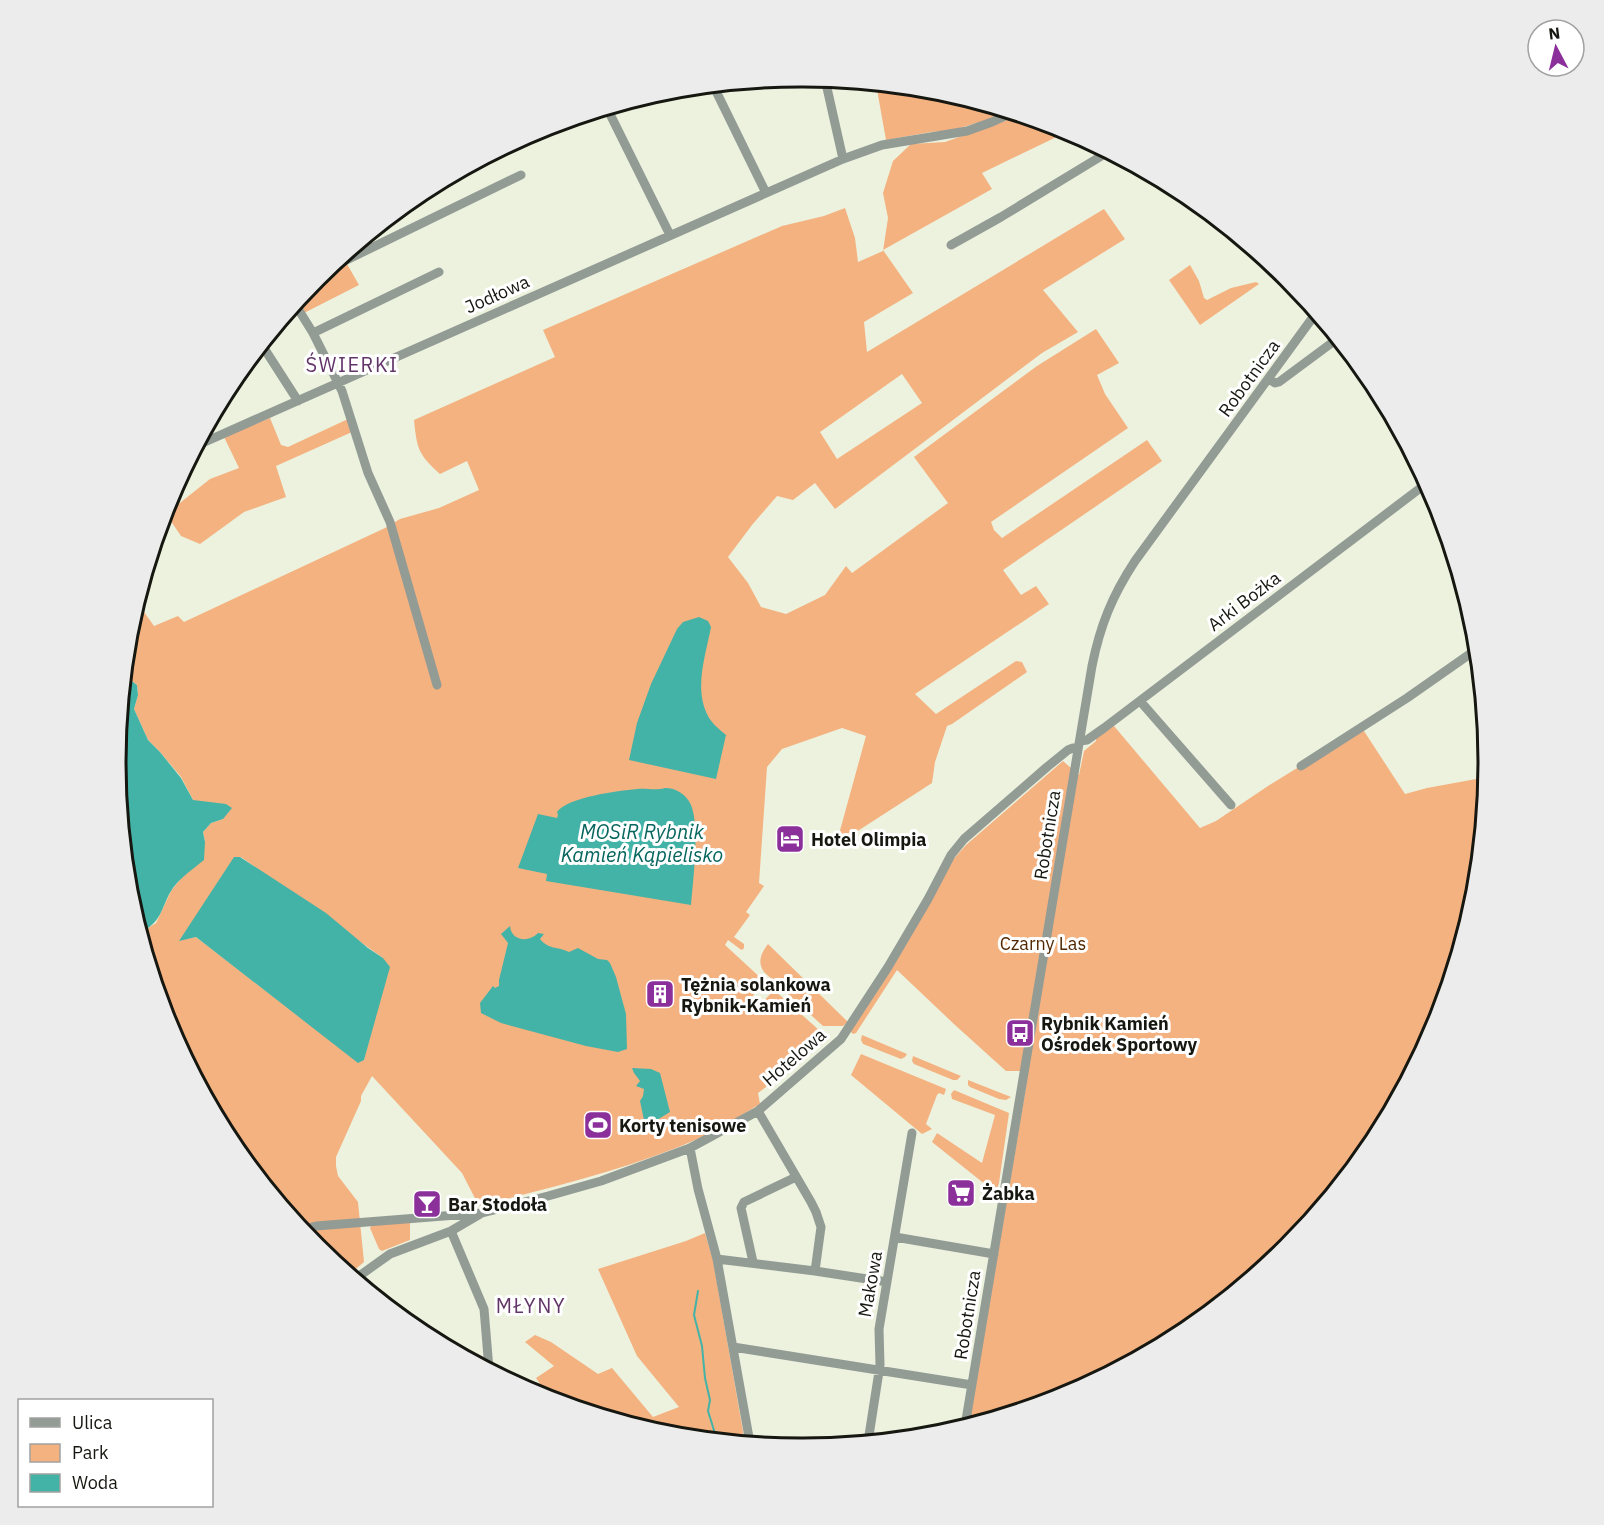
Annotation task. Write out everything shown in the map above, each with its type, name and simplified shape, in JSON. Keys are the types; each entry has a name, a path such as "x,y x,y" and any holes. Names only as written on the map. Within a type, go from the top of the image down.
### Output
{"street":[{"path":"827,88 843,159"},
{"path":"717,93 766,193"},
{"path":"611,115 670,235"},
{"name":"Jodłowa","path":"209,440 843,159 882,145 967,131 1002,118"},
{"path":"951,245 1100,157"},
{"path":"357,255 521,175"},
{"path":"313,333 439,272"},
{"path":"299,311 342,391 368,473 390,522 437,685"},
{"name":"Robotnicza","path":"966,1417 1079,744 1103,619 1112,599 1140,555 1312,319"},
{"path":"1269,379 1276,383 1280,381 1331,343"},
{"path":"266,351 298,401"},
{"name":"Arki Bożka","path":"1079,744 1091,738 1419,489"},
{"path":"1301,766 1407,698 1469,655"},
{"path":"1140,701 1231,806"},
{"name":"Hotelowa","path":"312,1227 482,1213 548,1197 601,1181 690,1148 758,1111 841,1039 888,967 951,855 964,839 1047,766 1079,744"},
{"path":"758,1111 816,1212 820,1227 814,1271"},
{"name":"Makowa","path":"869,1434 879,1370 879,1329 912,1133"},
{"path":"690,1148 698,1189 717,1259 749,1436"},
{"path":"753,1262 741,1208 744,1202 796,1177"},
{"name":"Hotelowa","path":"362,1274 390,1254 451,1231 482,1213"},
{"path":"451,1231 484,1309 488,1360"},
{"path":"895,1237 994,1254"},
{"path":"717,1259 753,1262 888,1282"},
{"path":"733,1347 972,1385"}],"green space":[{"path":"877,92 934,100 997,116 953,130 886,140"},
{"path":"1008,120 1057,137 982,173 992,189 883,250 888,218 883,193 893,161 911,144 945,142"},
{"path":"845,208 855,238 858,262 883,250 913,293 864,322 867,352 1104,209 1125,239 1043,290 1078,332 1042,353 835,509 815,483 793,500 777,496 728,557 748,583 761,607 786,614 825,595 846,566 852,573 948,503 914,457 1037,366 1096,329 1119,363 1097,375 1105,394 1128,428 991,522 994,530 1002,538 1147,440 1162,461 1003,570 1021,595 1036,586 1049,604 915,694 936,714 1016,661 1022,662 1027,672 947,726 935,762 932,783 836,845 866,736 842,728 782,749 767,767 759,883 764,886 746,912 750,915 734,937 744,944 744,948 742,950 728,940 725,945 765,982 750,999 759,1006 774,990 829,1039 758,1093 760,1104 708,1134 618,1168 479,1206 462,1173 372,1076 361,1096 361,1101 336,1157 338,1176 358,1202 364,1262 356,1269 294,1208 240,1138 196,1061 162,980 148,928 156,923 171,891 205,842 203,832 211,823 223,819 193,800 181,777 148,740 134,709 138,695 137,685 131,681 132,674 144,612 154,626 178,616 184,622 400,519 439,508 479,490 467,461 440,474 427,461 418,445 414,420 555,357 543,330 782,226 824,216","holes":["902,374 922,403 837,459 820,432","241,857 383,958 364,1060 358,1062 196,937 180,940"]},
{"path":"347,264 359,285 304,313 301,309"},
{"path":"1190,265 1199,281 1204,298 1207,300 1231,288 1256,282 1259,284 1200,325 1169,280"},
{"path":"270,418 281,445 288,447 348,419 352,432 276,466 286,497 244,512 200,544 181,536 171,522 178,505 210,479 239,468 224,437"},
{"name":"Czarny Las","path":"1114,726 1200,828 1216,821 1362,728 1405,794 1477,779 1472,851 1465,894 1442,980 1408,1061 1364,1138 1310,1208 1280,1240 1213,1298 1140,1348 1061,1387 970,1417 1026,1087 1021,1071 1006,1071 897,970 856,1033 853,1034 850,1031 951,862 966,845 1063,761 1079,775 1084,751 1096,741 1096,737"},
{"path":"768,944 848,1022 843,1026 823,1026 764,972 761,958"},
{"path":"862,1035 907,1054 901,1059 863,1044"},
{"path":"861,1054 946,1089 944,1095 939,1093 937,1095 926,1124 932,1129 922,1134 851,1075"},
{"path":"913,1056 961,1076 953,1080 914,1064"},
{"path":"968,1080 1011,1097 1006,1100 999,1099 970,1087"},
{"path":"954,1090 1009,1113 996,1193 932,1142 937,1133 982,1163 995,1115 952,1099 951,1094"},
{"path":"410,1222 410,1240 382,1251 379,1249 370,1228 372,1225"},
{"path":"705,1233 713,1260 744,1435 670,1425 627,1415 542,1386 536,1378 554,1366 525,1342 535,1335 551,1342 598,1374 612,1368 653,1417 679,1407 637,1356 598,1269"}],"water":[{"path":"699,617 708,621 711,627 702,670 703,704 715,726 726,735 716,779 629,760 637,723 651,684 677,629 683,622"},
{"path":"131,681 137,685 138,695 134,709 148,740 181,778 193,800 226,804 232,808 223,819 211,823 203,832 204,860 176,884 157,920 148,928 139,894 128,807 126,762"},
{"name":"MOSiR Rybnik Kamień Kąpielisko","path":"665,788 677,790 683,795 689,801 694,815 695,854 691,905 546,881 547,874 518,868 538,814 557,818 557,812 571,802 606,793"},
{"path":"234,857 240,857 326,913 383,958 390,967 364,1060 358,1063 196,937 179,941"},
{"path":"510,926 514,935 521,939 530,938 538,933 544,934 540,939 550,946 569,952 578,948 610,963 626,1014 627,1049 618,1052 586,1046 501,1023 481,1013 480,1003 493,986 495,988 499,986 508,943 501,934"},
{"path":"632,1068 651,1069 660,1073 670,1112 652,1123 645,1125 640,1101 644,1089 636,1086 640,1081"}],"waterway":[{"path":"698,1291 694,1315 702,1346 710,1400 708,1411 715,1432"}],"place":[{"name":"Hotel Olimpia","path":"790,839"},
{"name":"Tężnia solankowa Rybnik-Kamień","path":"660,994"},
{"name":"Rybnik Kamień Ośrodek Sportowy","path":"1020,1033"},
{"name":"Korty tenisowe","path":"598,1125"},
{"name":"Żabka","path":"961,1193"},
{"name":"Bar Stodoła","path":"427,1204"}],"district":[{"name":"ŚWIERKI","path":"352,364"},
{"name":"MŁYNY","path":"531,1305"}]}
